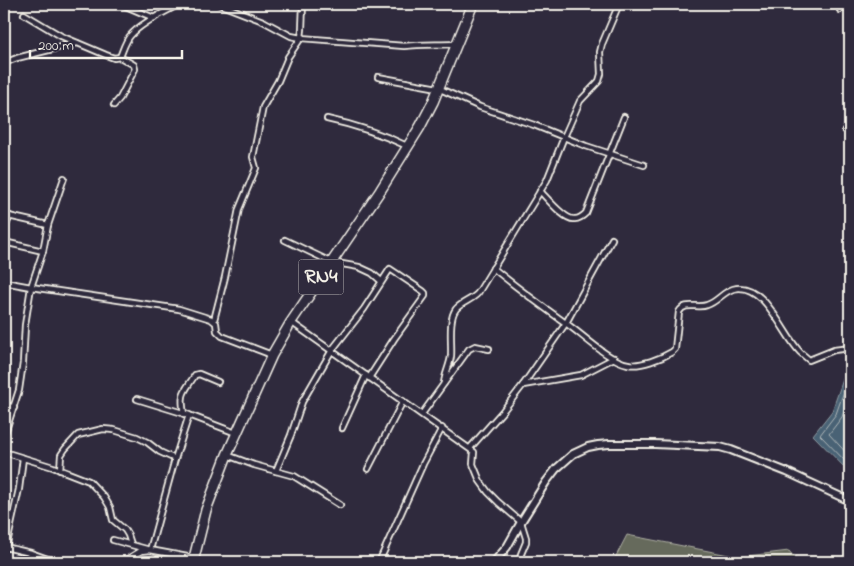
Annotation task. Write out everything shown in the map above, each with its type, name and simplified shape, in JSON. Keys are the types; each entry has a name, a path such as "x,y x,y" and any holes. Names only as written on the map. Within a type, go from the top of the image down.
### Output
{"highway":[{"name":"RN4","path":"194,560 206,510 236,433 272,355 291,322 408,147 438,88 473,4"}],"street":[{"path":"121,4 154,18"},
{"path":"120,57 124,45 135,31 179,4"},
{"path":"219,4 263,21 291,36 301,38 404,46 414,44 456,44"},
{"path":"272,355 222,336 217,331 214,320 226,277 240,209 256,168 254,157 263,107 278,81 288,57 301,38 303,4"},
{"path":"444,383 450,362 454,311 474,297 553,167 580,101 599,81 602,44 620,4"},
{"path":"840,10 846,4"},
{"path":"24,14 61,36 114,58 120,57 134,65 135,69 120,98 114,105"},
{"path":"4,63 77,43"},
{"path":"378,77 438,88 475,104 644,165"},
{"path":"540,191 555,207 572,220 586,213 611,154 624,117"},
{"path":"328,119 350,124 392,139 408,147"},
{"path":"845,130 850,124"},
{"path":"4,436 19,390 23,363 24,325 31,287 43,251 48,225 64,178"},
{"path":"4,215 48,225"},
{"path":"4,229 10,216"},
{"path":"470,448 523,385 566,323 612,239"},
{"path":"285,240 331,262 359,267 372,273 381,281"},
{"path":"4,242 43,251"},
{"path":"493,268 543,307 614,358 626,364 633,365 649,362 670,354 675,349 681,308 684,306 706,306 732,289 738,288 750,291 764,300 800,352 809,360 834,350 850,348"},
{"path":"276,471 302,402 332,350 364,309 390,269 423,291 425,296 368,377 342,428"},
{"path":"4,282 179,309 214,320"},
{"path":"291,322 475,453 473,464 480,480 488,492 521,522 526,542 520,562"},
{"path":"422,414 472,347 488,349"},
{"path":"523,385 581,375 614,358"},
{"path":"150,550 187,415 182,397 184,391 195,375 199,374 218,382"},
{"path":"137,399 236,433"},
{"path":"368,469 403,401"},
{"path":"4,404 14,408"},
{"path":"380,560 423,464 442,428"},
{"path":"60,470 61,455 70,442 78,435 103,429 114,430 137,437 175,460"},
{"path":"494,562 507,548 546,482 562,464 580,451 608,444 720,447 787,472 850,501"},
{"path":"4,452 85,479 95,486 110,507 113,520 125,530 131,544"},
{"path":"227,455 294,476 340,505"},
{"path":"23,458 19,489 5,547 31,553 56,562"},
{"path":"113,540 194,560"},
{"path":"123,562 141,551 150,550"}],"green space":[{"path":"627,535 739,557 789,551 798,562 613,562"}],"water":[{"path":"848,365 850,367 850,473 813,435 832,411"}]}
